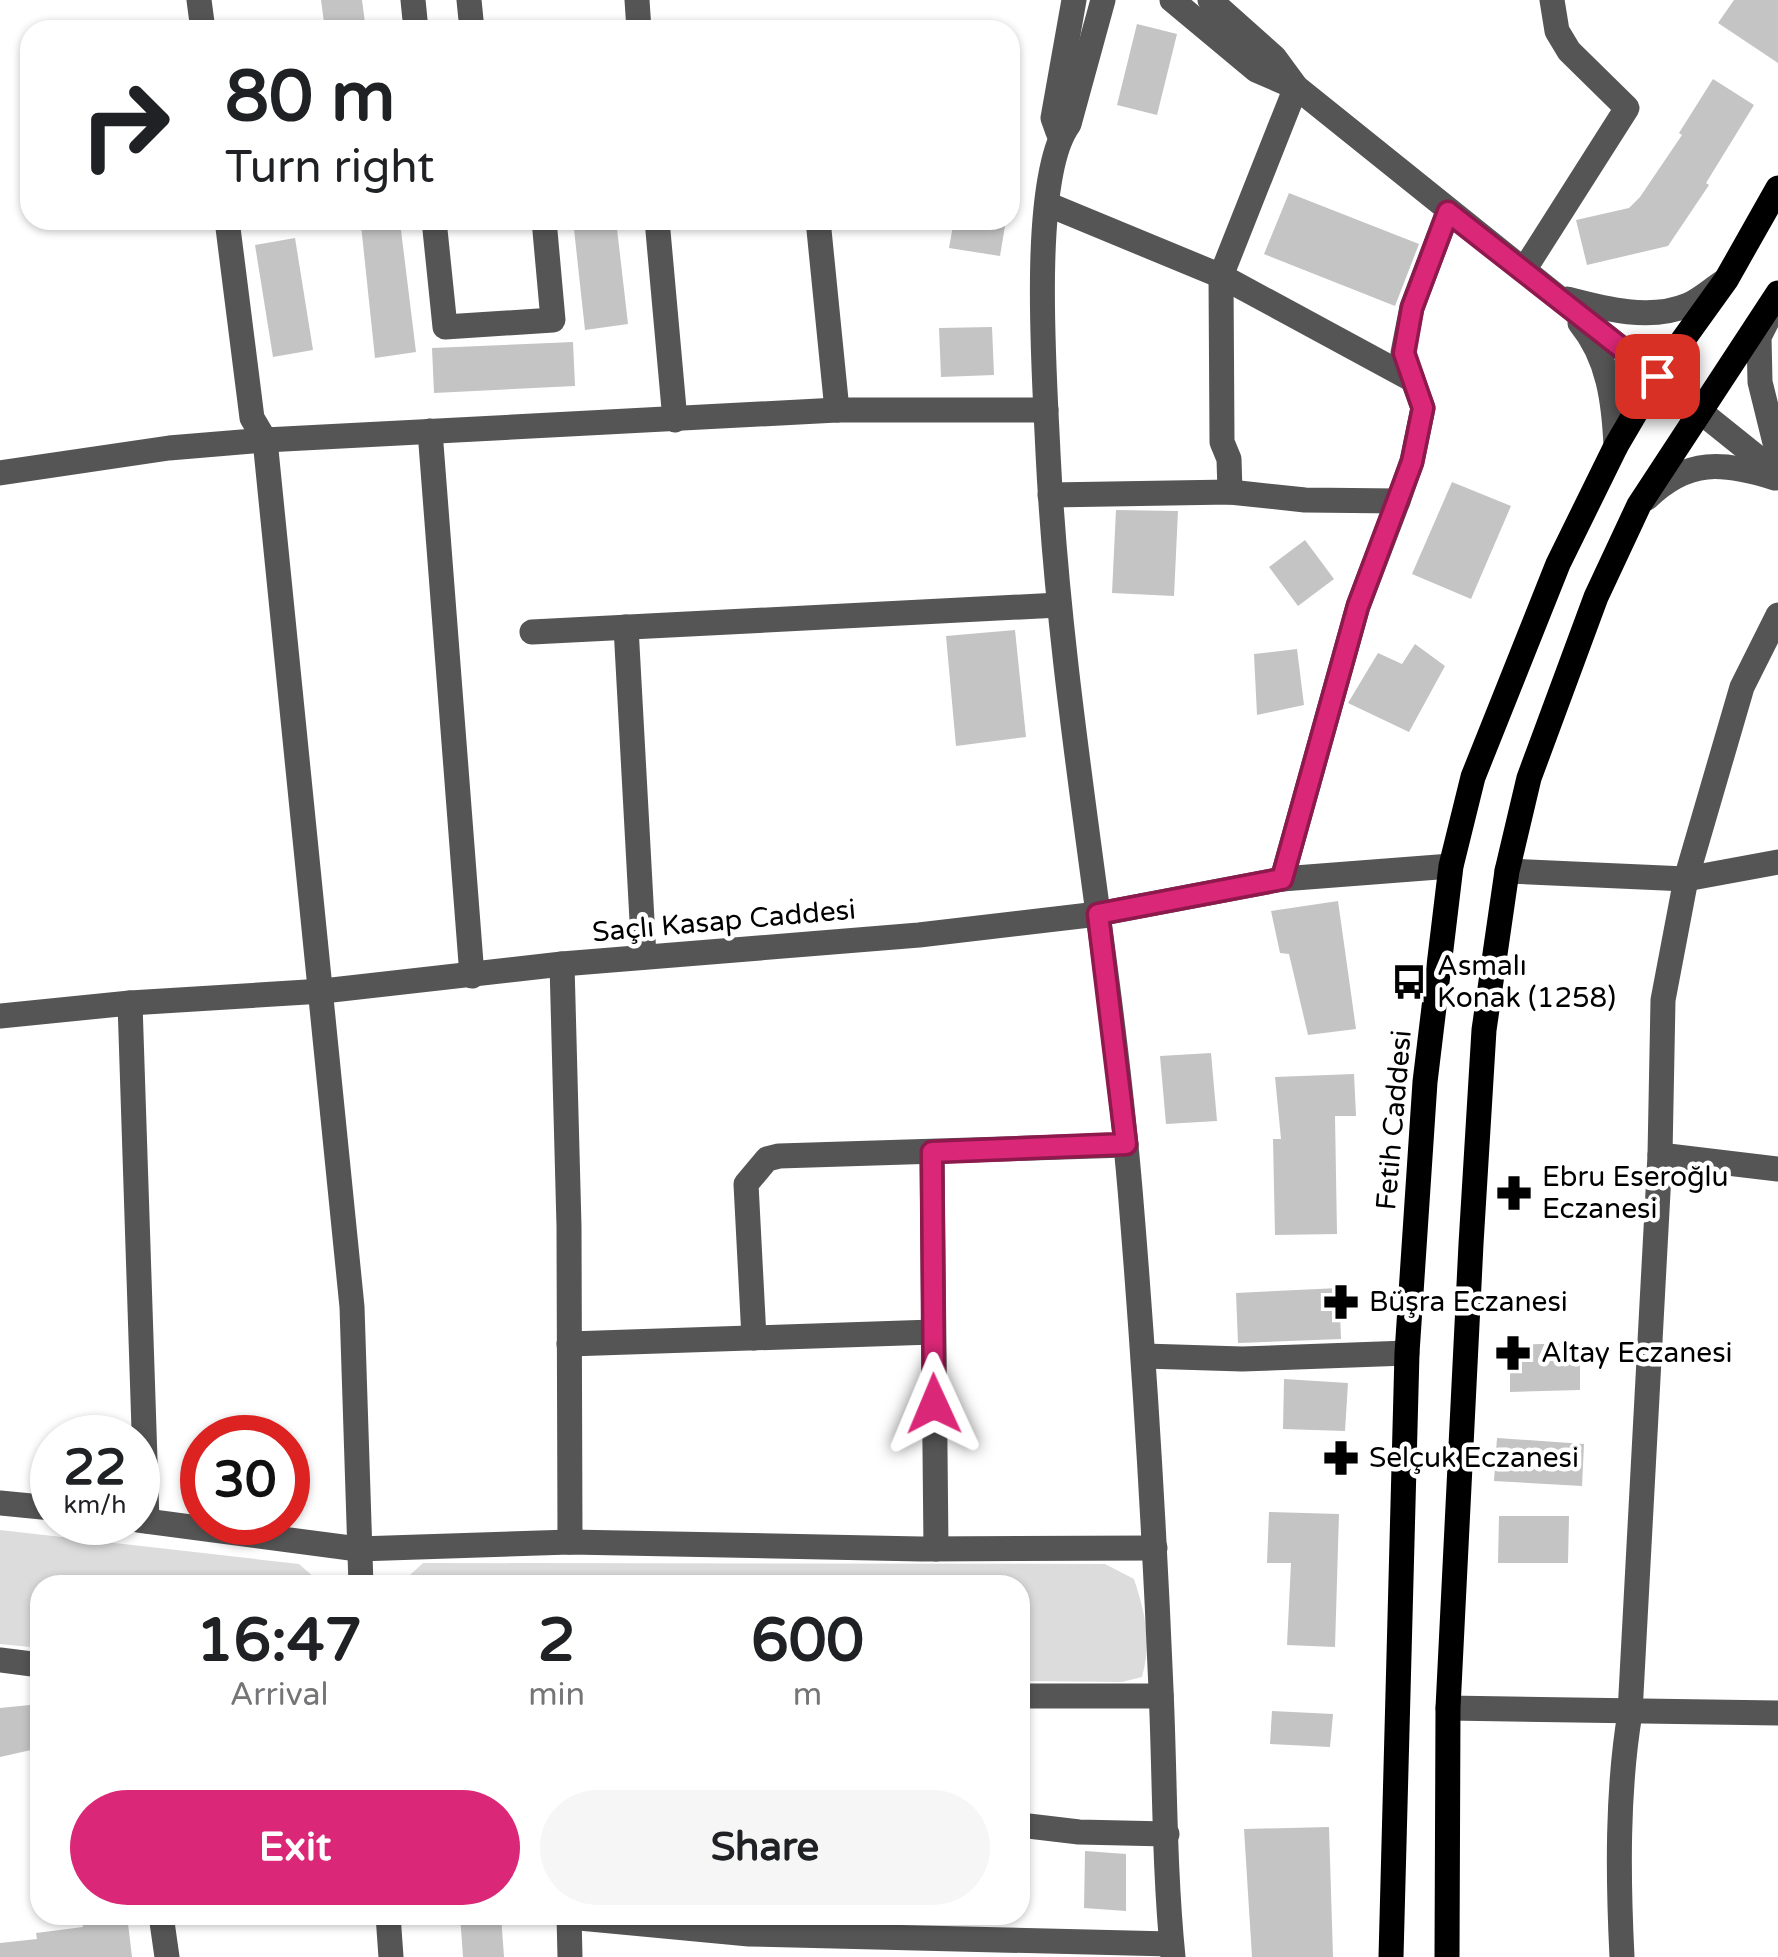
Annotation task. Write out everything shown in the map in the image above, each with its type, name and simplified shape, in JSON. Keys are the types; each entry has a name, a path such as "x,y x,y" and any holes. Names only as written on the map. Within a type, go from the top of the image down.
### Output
{"main road":[{"name":"Fetih Caddesi","path":"1392,1957 1407,1353 1425,1082 1451,866 1480,759 1558,564 1616,446 1657,376 1726,280 1778,188"},
{"path":"1446,1957 1448,1708 1484,1030 1507,871 1536,760 1596,596 1640,505 1778,296"}],"street":[{"path":"659,1925 749,1934 1172,1951 1144,1356 1126,1144 1059,605 1050,495 1042,303 1047,204 1059,136 1053,118 1074,0"},
{"path":"1059,136 1069,124 1103,0"},
{"path":"1172,0 1256,70 1296,87"},
{"path":"1210,0 1274,57 1296,87 1778,476"},
{"path":"1524,270 1627,108 1569,51 1556,31 1552,0"},
{"path":"1230,492 1230,459 1222,442 1221,276 1296,87"},
{"path":"1047,204 1221,276 1413,380"},
{"path":"1282,879 1358,606 1412,462 1423,408 1404,353 1412,308 1448,212"},
{"path":"228,230 252,418 265,440 323,991 352,1307 360,1575"},
{"path":"435,230 444,327 553,320 545,230"},
{"path":"658,230 675,420"},
{"path":"819,230 837,410"},
{"path":"1558,296 1600,308 1644,313 1688,305 1726,280"},
{"path":"1558,296 1588,333 1606,373 1614,404 1616,446"},
{"path":"1778,296 1759,337 1760,382 1778,455"},
{"path":"0,473 169,448 265,440 837,410 1046,410"},
{"path":"430,432 472,976"},
{"path":"1640,505 1666,480 1702,466 1738,466 1778,476"},
{"path":"1050,495 1230,492 1305,500 1398,501"},
{"path":"532,632 1059,605"},
{"path":"1622,1957 1624,1748 1630,1712 1660,1155 1663,1000 1686,879 1742,688 1778,615"},
{"path":"626,626 644,957"},
{"path":"1507,871 1686,879 1778,862"},
{"name":"Saçlı Kasap Caddesi","path":"0,1016 323,991 562,964 918,935 1098,914 1282,879 1451,866"},
{"path":"562,964 569,1226 570,1542"},
{"path":"130,1003 140,1415"},
{"path":"754,1338 746,1184 767,1159 1126,1144"},
{"path":"932,1152 936,1549"},
{"path":"1660,1155 1778,1168"},
{"path":"569,1344 933,1332"},
{"path":"1144,1356 1242,1359 1407,1353"},
{"path":"0,1503 30,1506"},
{"path":"160,1522 358,1548 570,1542 936,1549 1155,1548"},
{"path":"0,1660 30,1664"},
{"path":"1030,1696 1162,1696"},
{"path":"1448,1708 1778,1713"},
{"path":"1030,1826 1079,1832 1167,1834"},
{"path":"163,1925 167,1957"},
{"path":"389,1925 392,1957"},
{"path":"569,1925 570,1957"}],"shaded area":[{"path":"0,1530 30,1533 30,1545 132,1545 299,1564 312,1575 30,1575 30,1647 0,1644"},
{"path":"423,1563 1105,1564 1134,1579 1146,1627 1147,1651 1142,1677 1122,1682 1030,1681 1030,1575 410,1575"}],"building":[{"path":"321,0 362,0 365,20 324,20"},
{"path":"1734,0 1778,0 1778,63 1718,23"},
{"path":"1137,24 1177,34 1157,115 1117,105"},
{"path":"1713,79 1754,105 1706,183 1709,185 1668,246 1587,265 1576,220 1629,208 1640,197 1682,135 1679,133"},
{"path":"1289,193 1419,244 1395,306 1264,254"},
{"path":"362,230 401,230 416,352 375,358"},
{"path":"574,230 617,230 628,324 585,330"},
{"path":"952,230 1004,230 1000,256 949,248"},
{"path":"295,238 313,350 273,357 255,245"},
{"path":"992,327 994,375 941,377 939,328"},
{"path":"573,342 575,386 434,393 432,348"},
{"path":"1452,482 1511,506 1471,599 1412,574"},
{"path":"1116,510 1178,511 1174,596 1112,593"},
{"path":"1305,540 1334,579 1298,606 1269,567"},
{"path":"1015,630 1026,737 956,746 946,636"},
{"path":"1415,644 1445,666 1409,732 1348,703 1378,653 1402,664"},
{"path":"1297,649 1304,705 1257,715 1254,654"},
{"path":"1338,901 1356,1029 1308,1035 1289,954 1280,953 1271,911"},
{"path":"1211,1053 1217,1121 1166,1124 1160,1056"},
{"path":"1354,1074 1356,1116 1335,1116 1337,1234 1275,1235 1273,1139 1281,1139 1275,1077"},
{"path":"1339,1288 1341,1339 1238,1343 1236,1293"},
{"path":"1580,1343 1580,1390 1510,1392 1510,1345"},
{"path":"1284,1379 1348,1383 1345,1431 1283,1429"},
{"path":"1497,1438 1584,1444 1582,1486 1494,1481"},
{"path":"1269,1512 1339,1514 1335,1647 1287,1645 1291,1563 1267,1563"},
{"path":"1499,1516 1569,1516 1568,1563 1498,1563"},
{"path":"30,1705 30,1750 0,1757 0,1708"},
{"path":"1272,1711 1333,1714 1330,1747 1270,1744"},
{"path":"1329,1827 1333,1957 1252,1957 1244,1829"},
{"path":"1085,1851 1126,1854 1126,1911 1084,1908"},
{"path":"128,1925 132,1957 0,1957 0,1943 37,1939 36,1933"},
{"path":"461,1925 502,1925 504,1957 463,1957"}],"place":[{"name":"Asmalı Konak (1258)","path":"1409,982"},
{"name":"Ebru Eseroğlu Eczanesi","path":"1514,1193"},
{"name":"Büşra Eczanesi","path":"1341,1302"},
{"name":"Altay Eczanesi","path":"1513,1353"},
{"name":"Selçuk Eczanesi","path":"1341,1458"}],"route":[{"path":"934,1404 932,1152 1126,1144 1098,914 1282,879 1358,606 1412,462 1423,408 1404,353 1412,308 1448,212 1657,376"}]}
